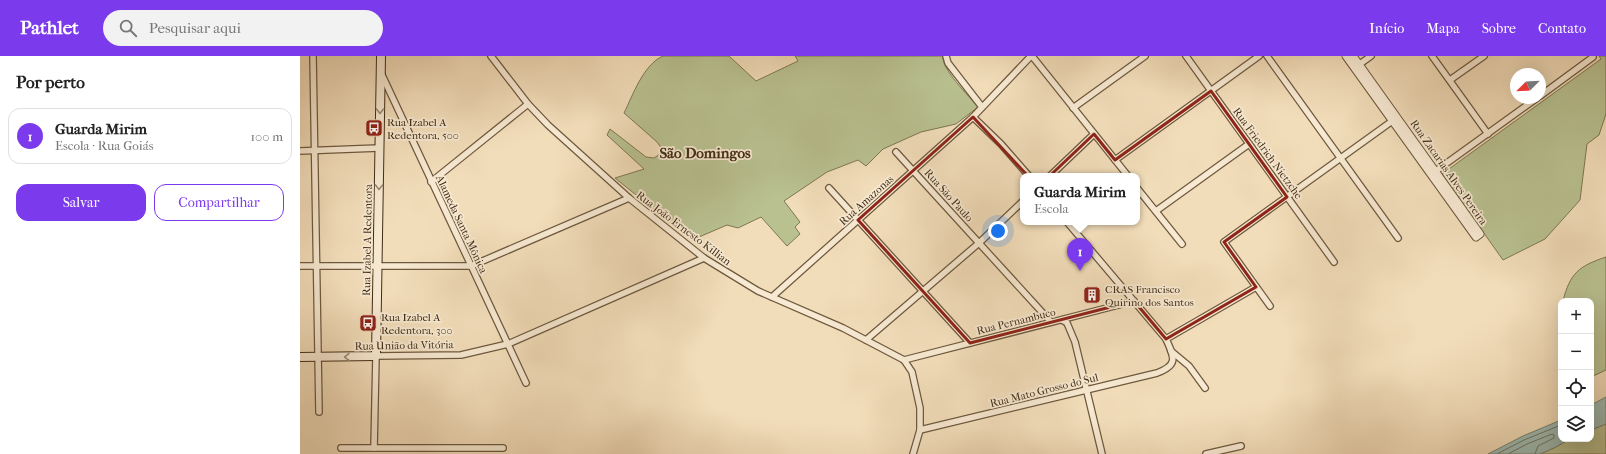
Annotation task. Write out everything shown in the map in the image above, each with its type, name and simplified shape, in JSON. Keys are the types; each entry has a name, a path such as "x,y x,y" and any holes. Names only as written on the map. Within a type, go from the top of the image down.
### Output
{"main road":[{"name":"Rua Izabel A Redentora","path":"376,356 381,56"},
{"name":"Rua União da Vitória","path":"300,357 376,356"}],"street":[{"path":"313,56 319,412"},
{"name":"Rua João Ernesto Killian","path":"491,56 528,104 548,126 629,198 704,258 736,278 772,297 866,340 904,360"},
{"path":"946,56 948,63 982,107"},
{"path":"1031,56 1126,173"},
{"name":"Rua Amazonas","path":"772,297 973,117 1031,56"},
{"path":"1073,108 1145,56"},
{"name":"Rua Friedrich Nietzche","path":"1186,56 1334,262"},
{"path":"1115,160 1259,56"},
{"path":"1267,56 1398,238"},
{"name":"Rua Zacarias Alves Pereira","path":"1346,56 1357,66 1433,173 1476,237 1480,234 1433,173"},
{"name":"Rua Zacarias Alves Pereira","path":"1353,56 1357,66"},
{"path":"1357,66 1371,56"},
{"path":"1432,56 1488,134"},
{"path":"1450,80 1484,56"},
{"path":"1546,92 1593,57"},
{"name":"Alameda Santa Mônica","path":"381,73 526,383"},
{"path":"431,182 528,104"},
{"path":"1433,173 1529,104"},
{"path":"973,117 1026,173"},
{"path":"1270,306 1224,242 1395,119"},
{"path":"1053,173 1094,134"},
{"path":"1156,211 1249,144"},
{"path":"300,151 379,148"},
{"name":"Rua São Paulo","path":"896,152 1052,322"},
{"path":"829,188 970,343"},
{"path":"1140,192 1182,244"},
{"path":"300,266 471,266 629,198"},
{"path":"866,340 979,243 1020,204"},
{"path":"1070,225 1166,339 1171,350 1189,366 1205,388"},
{"name":"Rua União da Vitória","path":"376,356 461,355 508,344 704,258"},
{"path":"1166,339 1256,287"},
{"name":"Rua Pernambuco","path":"904,360 1134,301"},
{"path":"1062,320 1067,323 1072,335 1102,454"},
{"name":"Rua Mato Grosso do Sul","path":"920,430 1157,373 1171,367 1173,362 1171,350"},
{"name":"Rua Izabel A Redentora","path":"374,448 376,356"},
{"path":"904,360 912,372 920,408 920,430 913,454"},
{"path":"1206,454 1241,446"},
{"path":"341,448 503,448"}],"highlighted area":[{"path":"1211,91 1287,197 1224,242 1256,287 1166,339 1134,301 970,343 858,220 973,117 1038,187 1094,134 1115,160"}],"green space":[{"path":"663,56 729,56 756,81 798,61 795,56 943,56 946,68 978,107 956,124 921,132 883,149 866,166 858,160 827,172 784,201 800,222 795,227 800,234 787,246 761,217 738,228 727,225 692,240 615,178 644,169 607,135 610,129 646,157 654,158 660,154 662,149 657,142 624,113 644,73 656,60"},
{"path":"1599,56 1606,56 1606,114 1599,135 1587,144 1580,200 1545,239 1503,260 1442,174 1539,104 1546,104 1546,99 1601,59"},
{"path":"1606,257 1606,370 1594,376 1594,298 1564,298 1569,284 1577,272 1582,267"},
{"path":"1606,424 1606,454 1540,454 1565,442 1594,442 1594,429"}],"water":[{"path":"1606,397 1606,424 1594,429 1594,406 1594,403"},
{"path":"1558,421 1558,442 1565,442 1540,454 1488,454 1523,436"}],"place":[{"name":"Rua Izabel A Redentora, 500","path":"374,128"},
{"name":"Guarda Mirim","path":"1080,271"},
{"name":"CRAS Francisco Quirino dos Santos","path":"1092,295"},
{"name":"Rua Izabel A Redentora, 300","path":"368,323"}],"district":[{"name":"São Domingos","path":"705,153"}]}
